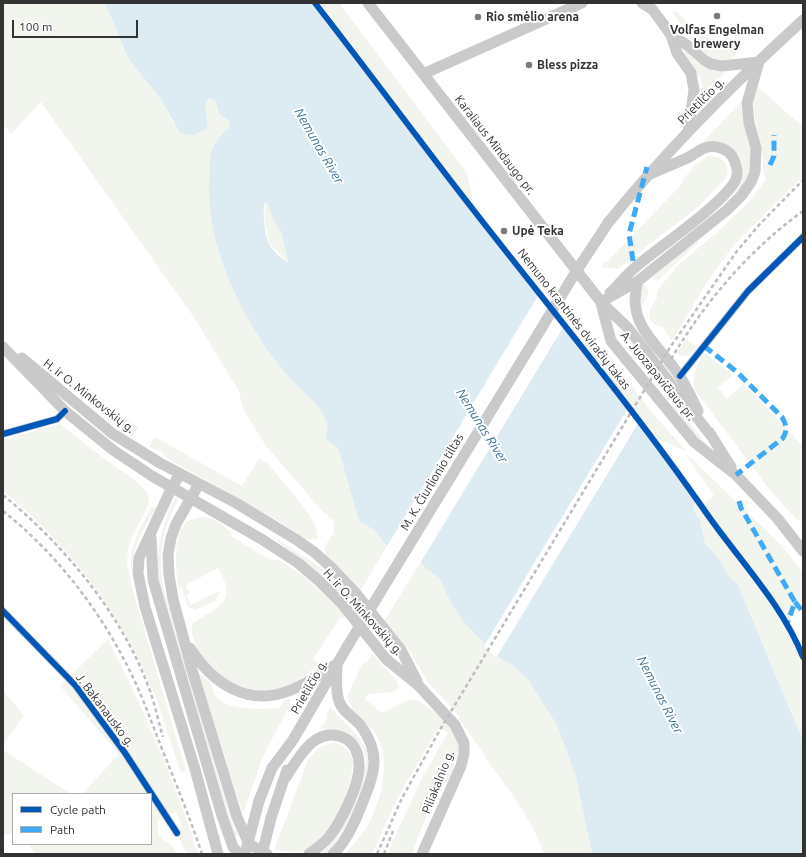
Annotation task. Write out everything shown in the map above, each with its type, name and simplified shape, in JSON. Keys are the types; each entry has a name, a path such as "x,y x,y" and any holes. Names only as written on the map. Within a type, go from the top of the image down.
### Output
{"main road":[{"name":"Karaliaus Mindaugo pr.","path":"368,3 601,302"},
{"path":"423,74 582,3"},
{"path":"642,3 651,6 671,35 678,53 686,64 694,82 688,132"},
{"name":"Prietilčio g.","path":"650,174 688,132 803,20"},
{"path":"601,302 638,281 727,210 751,182 755,172 756,148 749,123 747,103 759,62 722,66 711,64 704,60 687,45 671,35"},
{"path":"601,302 637,266 712,206 736,180 737,173 736,165 732,156 721,148 714,146 700,150 690,157 650,174"},
{"name":"M. K. Čiurlionio tiltas","path":"347,647 577,270 608,224 650,174"},
{"name":"A. Juozapavičiaus pr.","path":"638,281 634,305 638,321 680,376 712,437 736,475"},
{"name":"A. Juozapavičiaus pr.","path":"601,302 628,328 712,437"},
{"name":"A. Juozapavičiaus pr.","path":"601,302 611,341 694,442 736,475 778,519 803,552"},
{"name":"H. ir O. Minkovskių g.","path":"3,344 62,390 113,434 180,474 236,503 297,540 332,568 354,591 401,650 420,686"},
{"name":"H. ir O. Minkovskių g.","path":"3,347 65,411 113,450 191,499 263,540 298,563 318,580 343,605 386,659 420,686"},
{"path":"180,474 172,487 139,558 138,573 140,586 195,769 218,854"},
{"path":"199,484 176,524 168,554 169,575 173,599 237,817 249,844 267,854"},
{"path":"151,534 153,580 222,816 233,847 239,854"},
{"path":"184,640 201,665 210,675 224,686 243,693 264,696 286,692 337,664 339,701 344,711 360,726 373,751 376,764 374,773 349,833 334,854"},
{"name":"Prietilčio g.","path":"245,854 259,802 272,768 293,740 347,647"},
{"name":"Piliakalnio g.","path":"420,686 458,729 463,738 465,749 461,766 422,854"},
{"path":"286,776 311,742 322,736 335,735 350,742 358,759 359,767 356,783 337,825 328,838 310,854"},
{"name":"Prietilčio g.","path":"262,854 286,776 293,740"}],"street":[{"path":"680,376 748,291 803,237"},
{"path":"3,434 57,419 65,411"},
{"name":"J. Bakanausko g.","path":"3,610 75,685 125,753 151,793"},
{"name":"J. Bakanausko g.","path":"152,795 177,833"}],"shaded area":[{"path":"3,3 105,3 128,58 160,98 174,124 209,122 204,109 206,101 210,98 216,101 219,113 230,122 229,128 213,147 210,160 210,207 218,250 234,291 255,331 291,380 320,409 327,425 326,439 338,448 359,521 374,530 387,546 361,590 343,571 326,557 325,546 334,532 333,520 322,511 266,446 243,409 239,391 193,316 41,102 11,134 3,124"},
{"path":"320,3 339,3 467,173 474,206"},
{"path":"676,11 702,36 742,48 731,59 725,60 707,56 692,41 672,12"},
{"path":"686,51 694,60 703,66 713,70 725,72 703,94 701,79 684,54"},
{"path":"757,86 803,127 803,176 734,245 707,282 672,341 663,327 653,323 650,316 651,307 657,298 657,291 677,266 715,234 748,203 766,179 763,173 763,159 752,102"},
{"path":"741,102 751,163 749,174 744,184 735,193 741,182 743,171 742,163 738,155 727,145 712,141 703,142"},
{"path":"708,156 719,157 726,163 728,174 725,179 698,207 617,269 601,267 604,261 606,263 679,187 695,166"},
{"path":"265,202 268,204 273,219 282,234 288,262 269,243 265,222"},
{"path":"697,241 698,243 657,281 654,281 653,277"},
{"path":"644,284 649,292 639,311 640,294"},
{"path":"575,335 603,351 605,350 653,414 687,452 657,438 640,420"},
{"path":"686,339 697,347 688,356 681,356 677,353"},
{"path":"704,352 733,375 718,388 727,399 743,384 803,446 803,522 796,519 770,490 694,389 696,370"},
{"path":"84,391 138,427 132,437 82,395"},
{"path":"677,406 713,453 692,432 678,415 674,409"},
{"path":"60,424 136,481 148,493 149,504 131,539 127,562 131,584 186,771 181,772 161,711 140,662 108,607 71,557 50,534 3,491 3,440"},
{"path":"155,437 242,486 259,459 267,463 289,488 314,522 317,532 317,539 306,539 287,526 167,458 160,451 149,447"},
{"path":"690,457 781,545 803,573 803,607 798,606 793,612 787,627 800,643 803,641 803,741 738,585 726,573 722,563 705,543 700,520 693,509 696,502 702,504 714,496 688,458"},
{"path":"175,498 178,500 165,531 163,542 161,563 163,586 231,820 238,834 236,837 232,830 157,579 159,547 163,527"},
{"path":"152,506 156,509 146,525 136,547 132,573 131,563 133,546 139,530"},
{"path":"200,517 217,521 232,533 231,536 272,561 277,559 296,571 345,616 340,618 313,659 320,663 295,682 278,689 265,690 241,686 229,681 219,674 209,666 202,656 193,637 192,624 217,608 223,602 226,596 226,589 224,580 218,568 188,584 186,587 190,593 186,595 191,605 219,591 220,593 215,601 195,610 188,607 182,588 178,587 176,552 179,533 188,521"},
{"path":"277,539 322,568 354,601 351,605 329,582 277,541"},
{"path":"420,563 440,579 449,599 497,656 516,668 529,681 557,725 576,777 592,854 544,854 527,817 459,719 460,717 426,680 412,654 384,621"},
{"path":"108,639 134,691 158,745 198,854 190,854 184,849 179,837 182,826 176,812 157,821 159,836 164,841 171,844 178,854 35,854 30,845 152,845 152,793 83,793 119,754 60,686"},
{"path":"372,654 397,681 399,687 393,692 369,694 365,699 382,713 410,699 419,701 442,717 458,739 459,749 450,779 439,786 432,797 412,854 387,854 422,778 448,733 439,727 396,801 372,854 345,854 365,830 370,820 379,797 384,771 384,758 377,736 368,725 351,710 352,708 347,697 362,664 367,662"},
{"path":"198,673 210,683 217,697 222,702 229,705 246,708 279,708 285,700 290,699 290,705 263,756 243,814"},
{"path":"3,691 24,715 3,745"},
{"path":"330,707 360,739 367,752 369,762 363,790 349,820 333,846 326,854 320,854 332,843 338,834 354,801 366,767 364,753 356,741 338,730 320,729 328,717 326,714"},
{"path":"332,742 345,747 352,758 350,781 339,810 314,845 301,851 290,852 274,850 308,760 319,747 332,744"},
{"path":"3,750 69,793 12,793 12,832 3,836"}],"water":[{"name":"Nemunas River","path":"105,3 312,3 673,469 696,502 693,509 700,520 705,543 722,563 726,573 738,585 803,741 803,854 592,854 576,777 557,725 529,681 516,668 497,656 463,621 449,599 440,579 420,563 387,546 374,530 359,521 338,448 326,439 327,425 320,409 291,380 270,353 255,331 234,291 218,250 210,207 209,185 209,167 213,147 229,128 230,122 219,113 216,101 210,98 206,101 207,129 193,135 181,134 160,98 128,58","holes":["265,202 268,204 273,219 282,234 288,262 275,252 269,244 265,229 264,217"]}],"pier":[{"path":"539,294 564,326 419,565 386,548"},
{"path":"628,408 639,422 496,658 484,646"}],"railway":[{"path":"377,854 402,798 441,728 671,346 737,251 759,225 803,180"},
{"path":"671,359 698,317 713,297 746,260 783,226 803,211"},
{"path":"3,495 26,515 69,558 107,607 137,660 149,688 163,737"},
{"path":"3,511 25,529 64,571 99,617 114,642 128,667 143,700 188,814 202,854"},
{"path":"384,854 393,831"}],"marked path":[{"path":"770,165 774,156 774,135"},
{"path":"633,261 629,234 647,167"},
{"path":"704,346 737,372 782,417 785,425 786,432 783,438 736,475"},
{"path":"739,501 741,508 795,602 787,624"},
{"path":"795,602 803,612"}],"cycle path":[{"name":"Nemuno krantinės dviračių takas","path":"315,3 680,475 760,583 784,619 803,657"},
{"path":"680,376 748,291 803,237"},
{"path":"3,434 57,419 65,411"},
{"path":"3,611 75,685 125,753 151,793"},
{"path":"152,795 177,833"}],"place":[{"name":"Volfas Engelman brewery","path":"717,16"},
{"name":"Rio smėlio arena","path":"478,17"},
{"name":"Bless pizza","path":"529,65"},
{"name":"Upė Teka","path":"504,231"}]}
